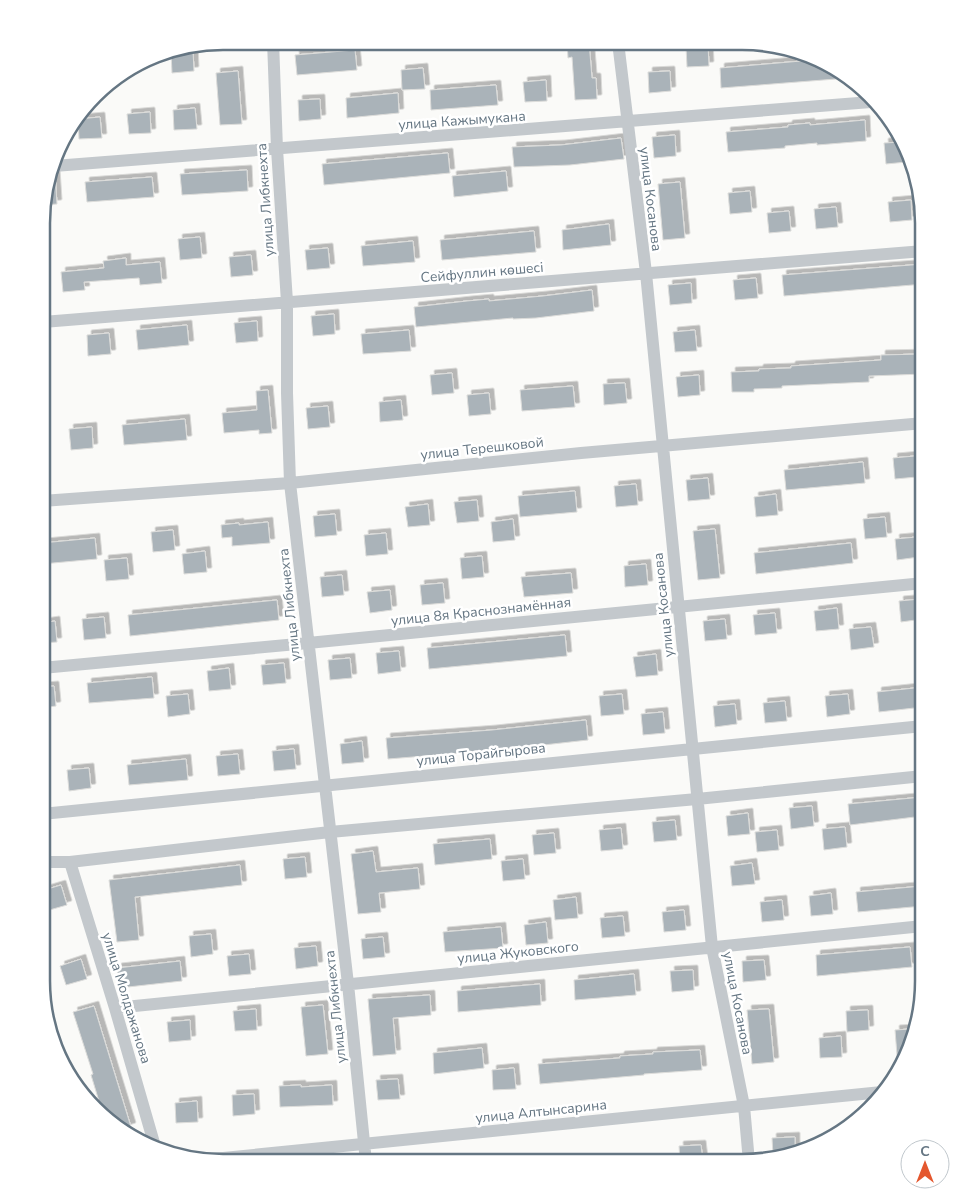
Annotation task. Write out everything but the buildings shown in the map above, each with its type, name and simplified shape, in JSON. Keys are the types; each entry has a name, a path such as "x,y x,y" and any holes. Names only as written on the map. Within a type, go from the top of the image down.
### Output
{"street":[{"name":"улица Либкнехта","path":"272,50 287,302 286,393 290,483 348,984 365,1154"},
{"name":"улица Косанова","path":"619,50 646,274 712,947 744,1106 749,1154"},
{"name":"улица Кажымукана","path":"60,166 865,102"},
{"name":"Сейфуллин көшесі","path":"50,321 915,252"},
{"name":"улица Терешковой","path":"50,500 290,483 915,424"},
{"name":"улица 8я Краснознамённая","path":"50,667 915,584"},
{"name":"улица Торайгырова","path":"50,813 915,727"},
{"path":"50,862 70,862 330,832 697,799 915,777"},
{"name":"улица Молдажанова","path":"70,862 153,1139"},
{"name":"улица Жуковского","path":"115,1008 915,927"},
{"name":"улица Алтынсарина","path":"260,1154 873,1093"}]}
